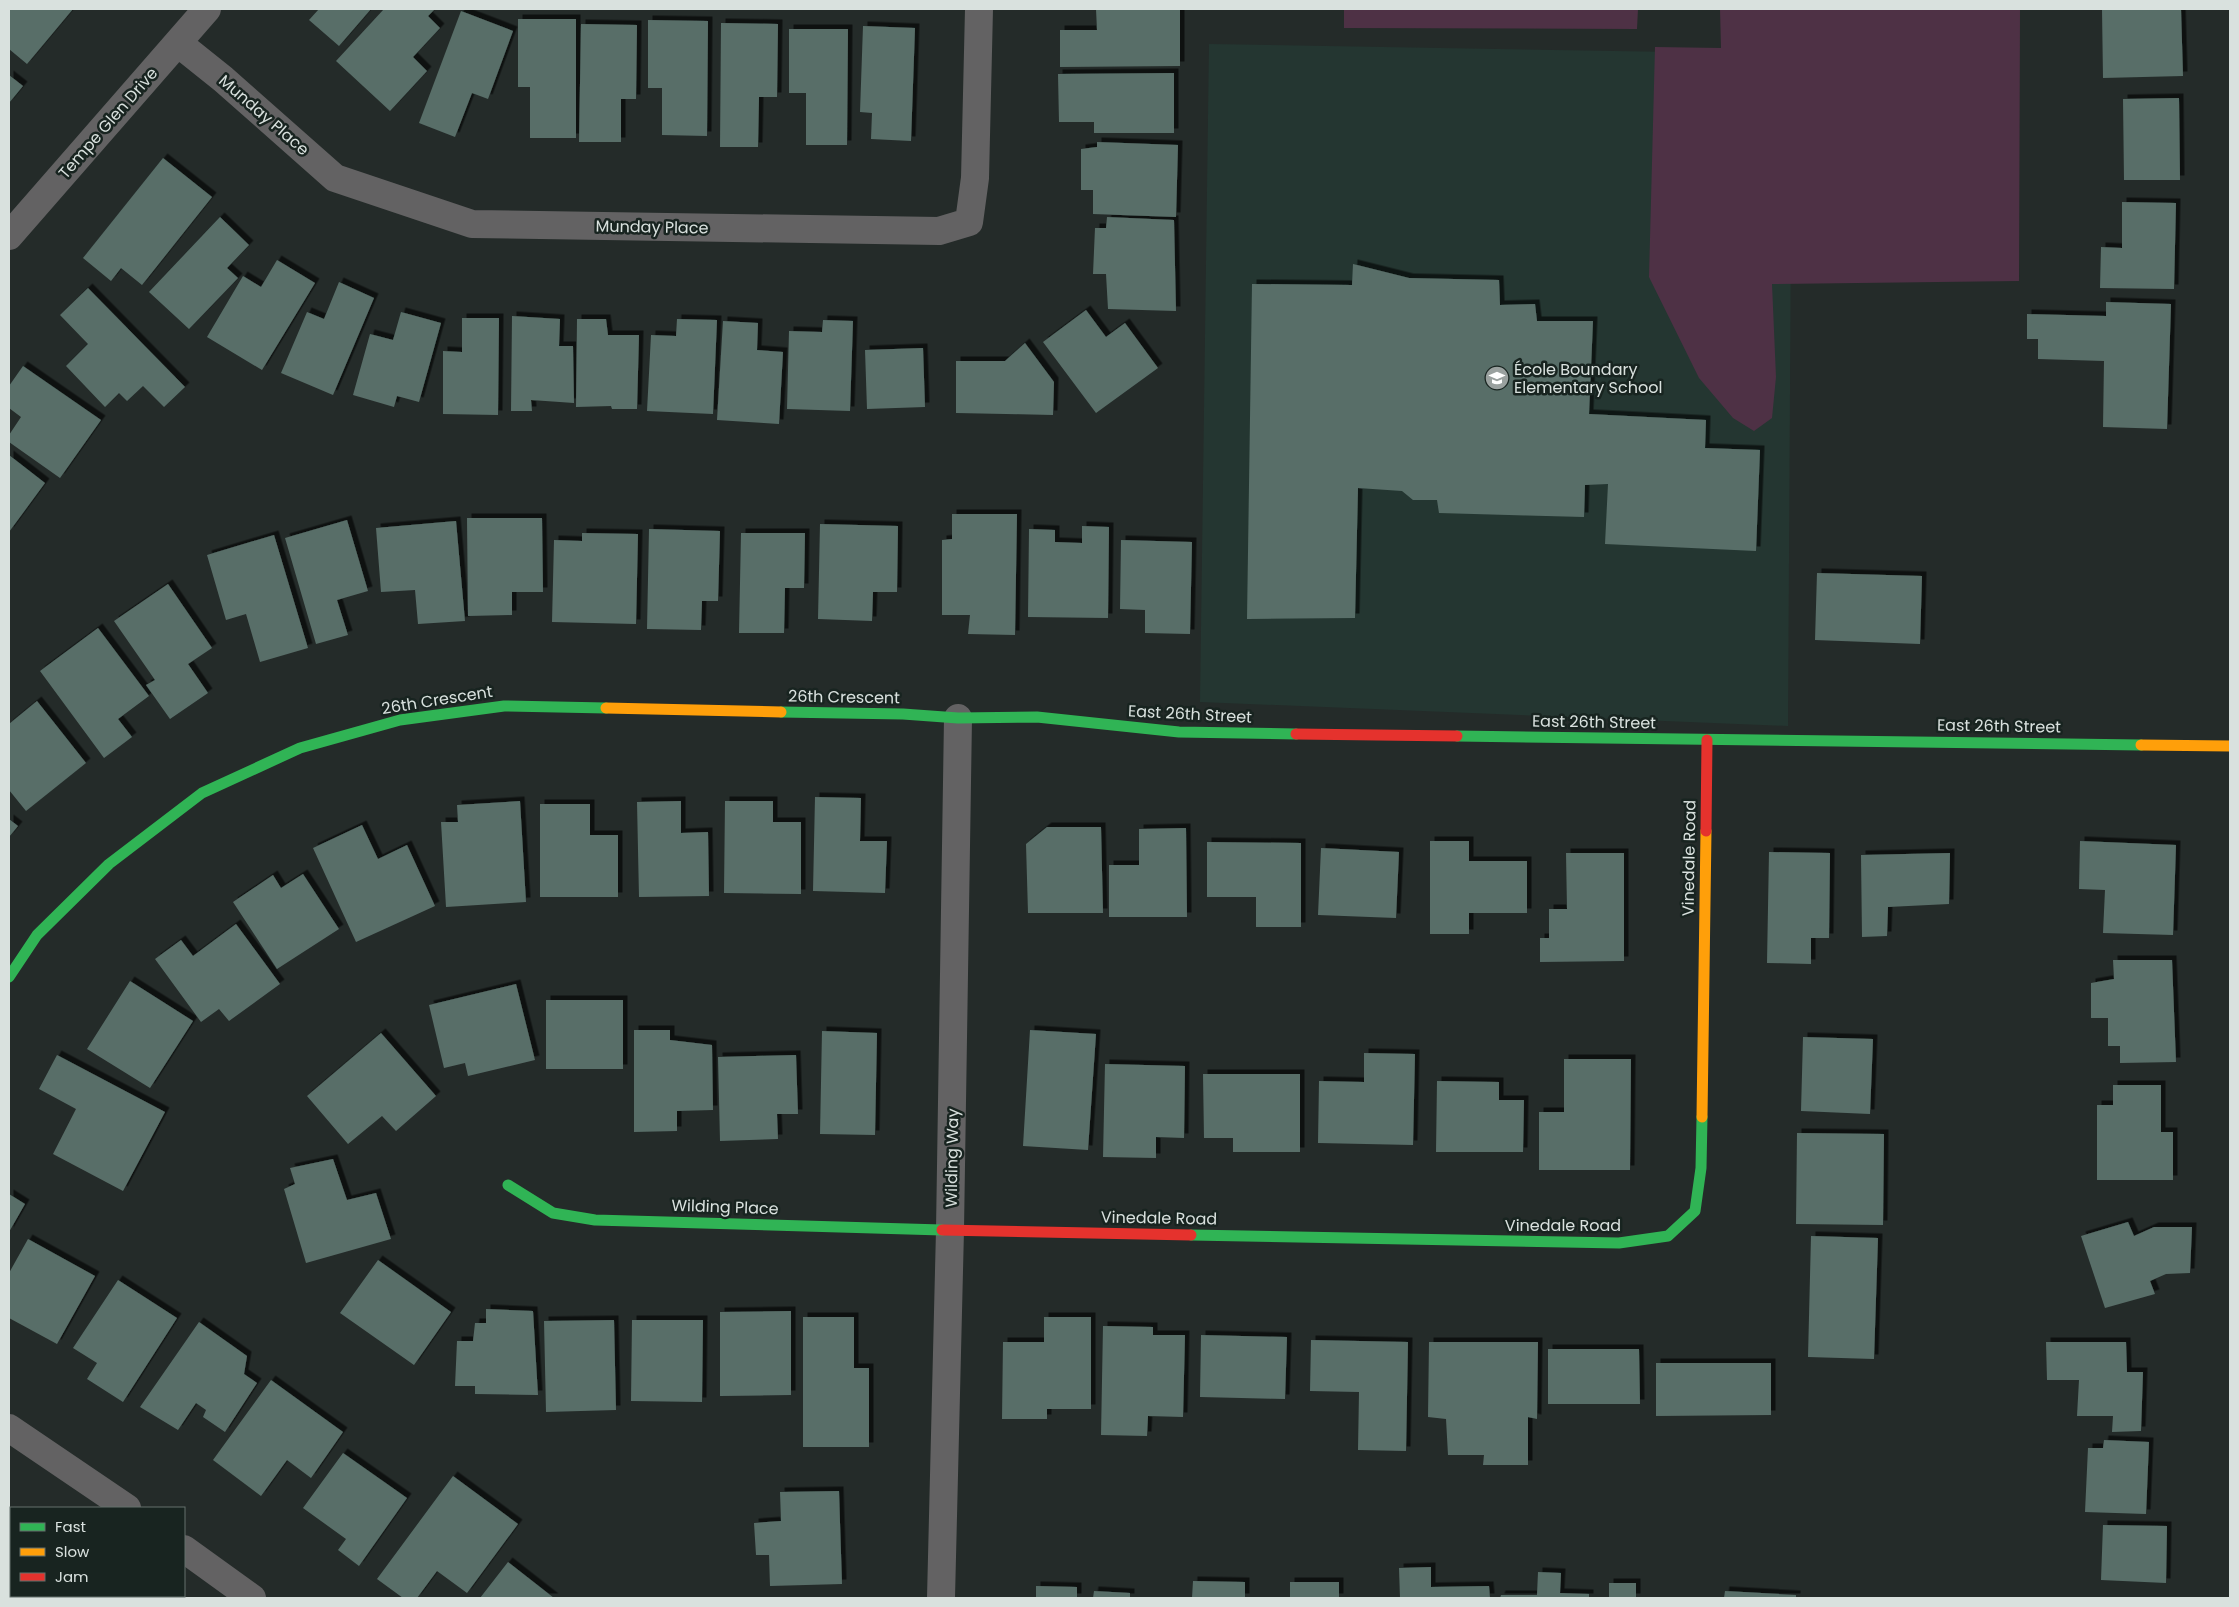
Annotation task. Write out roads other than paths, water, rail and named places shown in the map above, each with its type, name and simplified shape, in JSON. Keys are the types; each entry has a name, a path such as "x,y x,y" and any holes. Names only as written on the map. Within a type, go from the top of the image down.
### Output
{"street":[{"name":"Tempe Glen Drive","path":"9,236 207,9"},
{"name":"Munday Place","path":"178,43 223,79 335,178 472,224 939,232 969,222 975,178 979,9"},
{"name":"26th Crescent","path":"9,978 37,935 109,864 202,793 300,748 391,723 504,706 903,714 958,718"},
{"name":"East 26th Street","path":"958,718 1037,718 1179,732 2230,746"},
{"name":"Wilding Way","path":"941,1598 950,1230 958,718"},
{"name":"Vinedale Road","path":"950,1230 1619,1243 1668,1236 1695,1211 1701,1168 1707,740"},
{"name":"Wilding Place","path":"508,1185 553,1212 595,1220 950,1230"},
{"path":"9,1428 125,1507"},
{"path":"185,1550 252,1598"}],"place":[{"name":"École Boundary Elementary School","path":"1497,378"}]}
